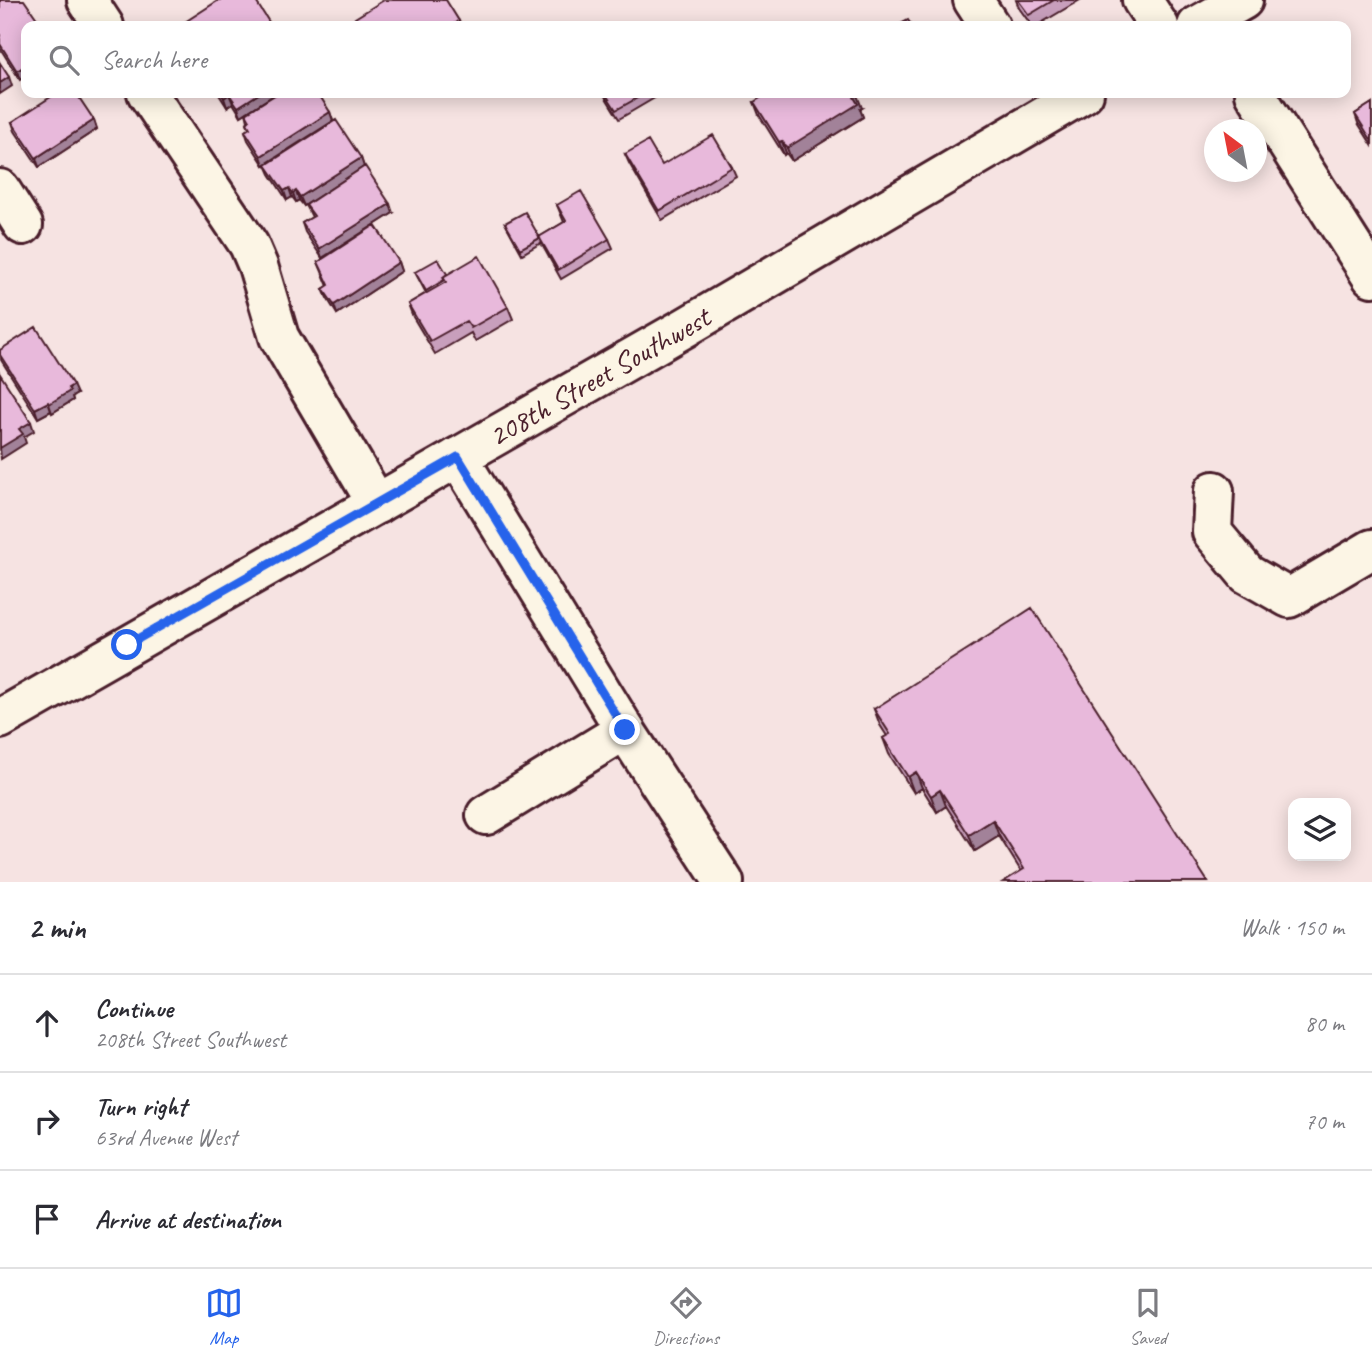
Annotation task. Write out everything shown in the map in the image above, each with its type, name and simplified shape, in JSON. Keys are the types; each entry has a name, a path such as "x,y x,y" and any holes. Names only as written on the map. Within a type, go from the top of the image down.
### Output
{"street":[{"path":"87,0 101,21"},
{"path":"973,0 987,21"},
{"path":"1142,0 1156,21"},
{"path":"150,98 249,245 279,337 377,504"},
{"name":"208th Street Southwest","path":"0,719 686,327 1040,104 1064,98"},
{"path":"1258,98 1372,277"},
{"path":"0,189 23,225"},
{"path":"458,457 625,730 724,882"},
{"path":"1213,491 1212,532 1247,574 1289,598 1372,549"},
{"path":"486,815 625,730"}],"building":[{"path":"0,0 24,0 39,21 21,21 21,68 17,71 0,44"},
{"path":"219,0 255,0 268,21 187,21"},
{"path":"384,0 446,0 459,21 357,21 355,18"},
{"path":"1018,0 1054,0 1029,15"},
{"path":"0,63 9,77 0,83"},
{"path":"49,98 79,98 94,120 36,158 12,122"},
{"path":"232,98 252,98 238,107"},
{"path":"270,98 321,98 330,112 261,156 245,131 250,128 246,113"},
{"path":"608,98 637,98 616,110"},
{"path":"760,98 855,98 858,104 787,148 782,141 779,142 754,102"},
{"path":"1372,103 1372,141 1355,114"},
{"path":"336,120 361,158 300,197 296,191 293,193 289,188 284,191 266,165"},
{"path":"713,135 732,167 659,211 625,154 648,141 662,165"},
{"path":"365,166 390,204 319,249 302,223 314,216 306,205"},
{"path":"581,191 609,239 558,270 539,237 566,221 557,205"},
{"path":"525,212 540,238 520,249 505,223"},
{"path":"375,225 399,262 334,305 323,289 329,285 318,262"},
{"path":"479,256 508,307 471,328 466,321 430,341 408,304 446,282 443,277"},
{"path":"438,259 447,274 443,277 444,280 426,291 415,272"},
{"path":"36,327 73,385 68,388 70,391 35,409 0,355 0,350"},
{"path":"0,374 31,422 19,429 23,434 0,448"},
{"path":"1032,608 1208,882 1003,882 1024,869 993,820 969,835 940,790 931,796 916,772 908,777 883,738 890,734 874,709"}],"route":[{"path":"127,645 458,457 625,730"}]}
